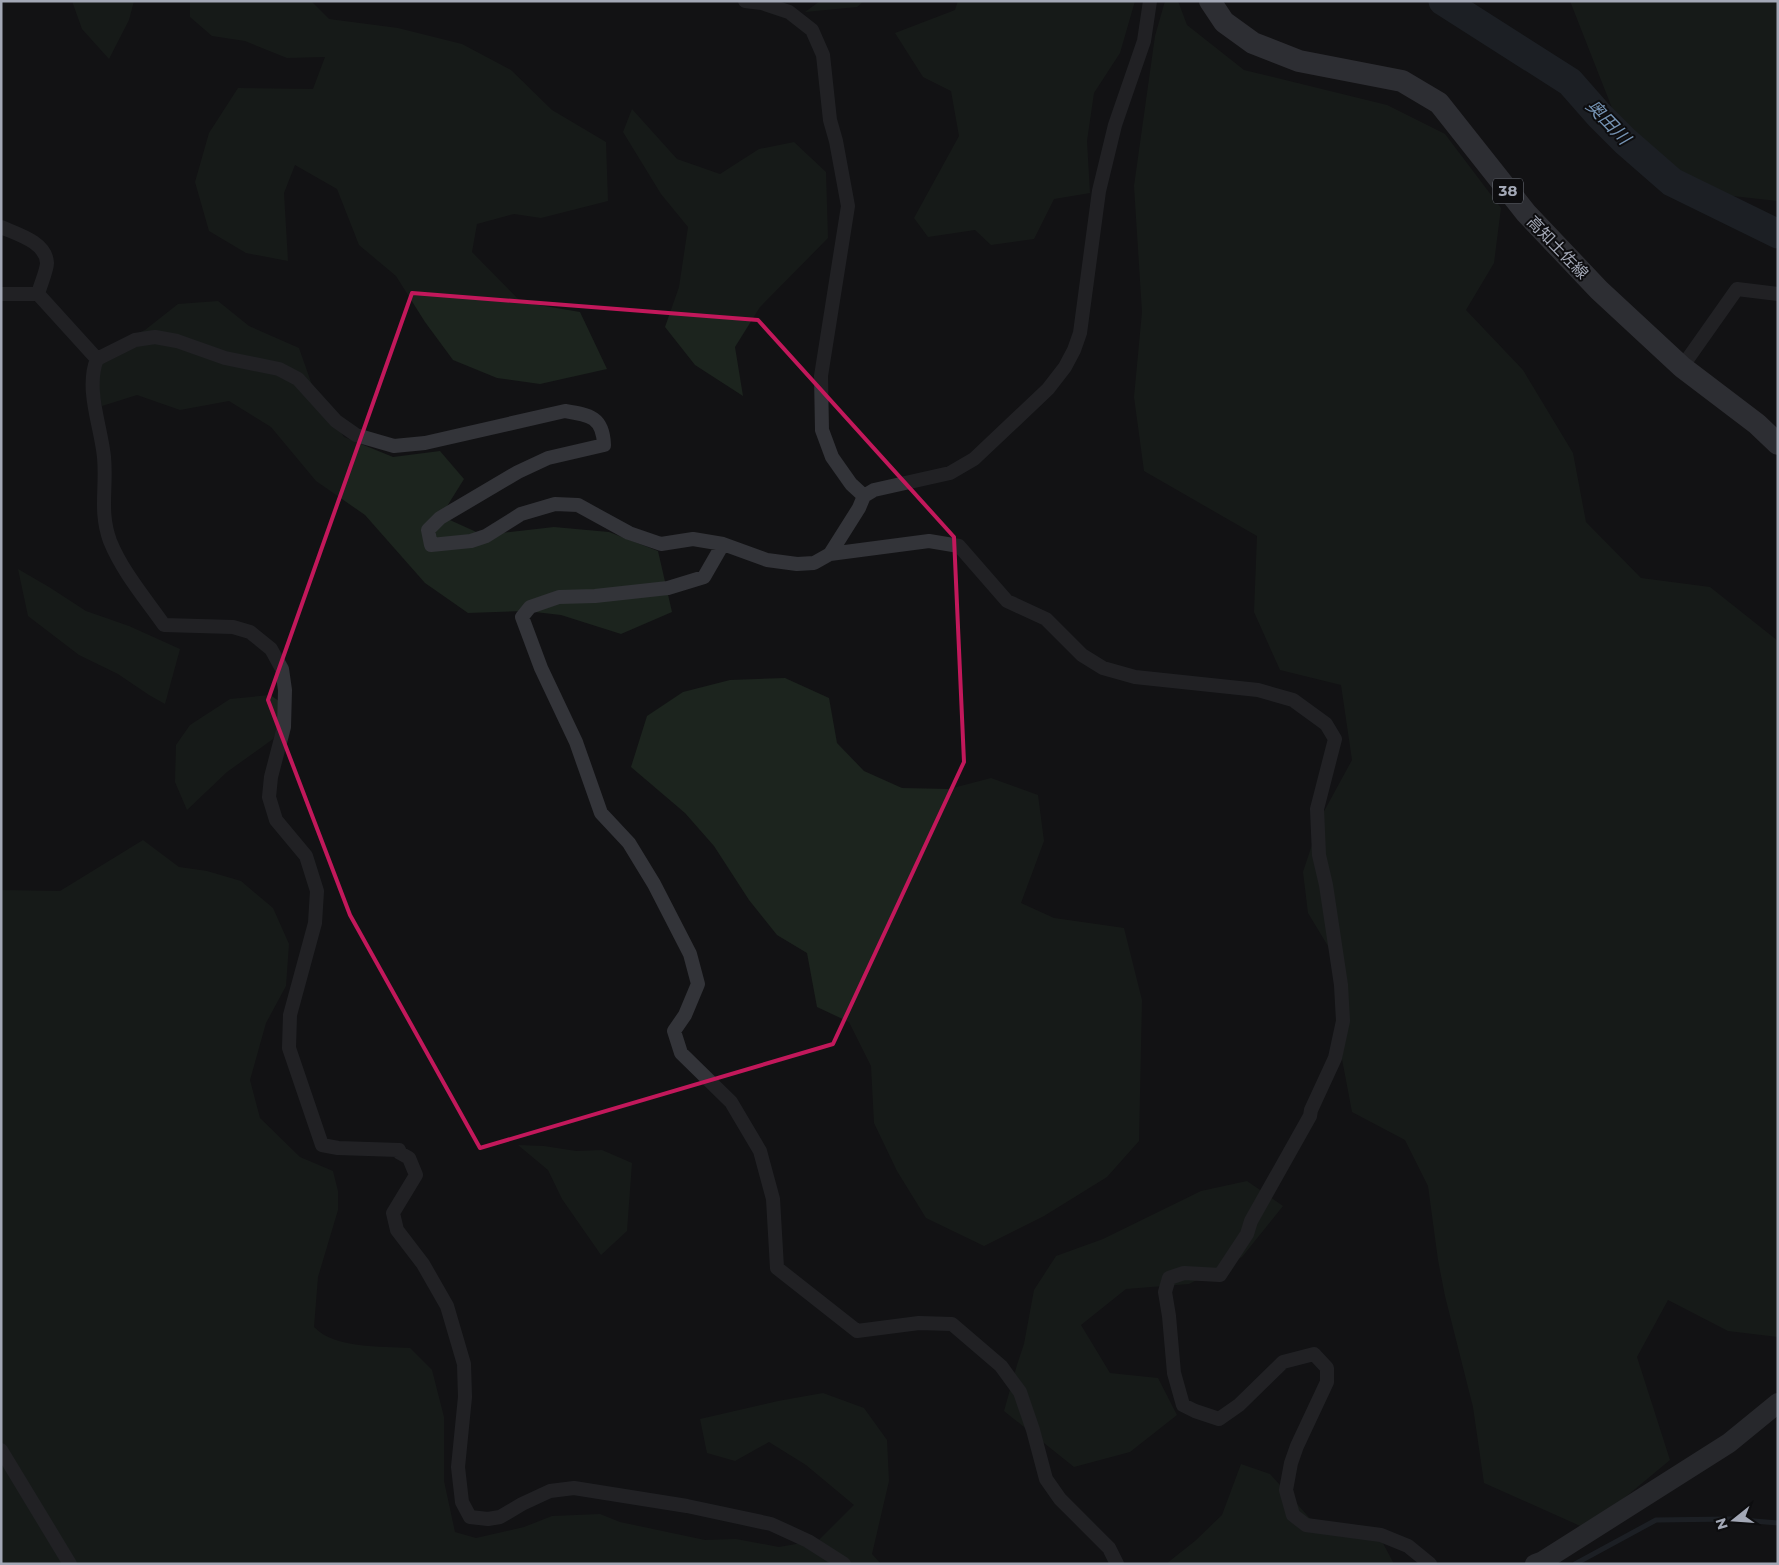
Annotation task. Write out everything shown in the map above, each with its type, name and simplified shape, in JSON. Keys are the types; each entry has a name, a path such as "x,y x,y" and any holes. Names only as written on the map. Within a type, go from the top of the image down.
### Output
{"main road":[{"name":"高知土佐線","path":"1210,1 1224,22 1253,42 1299,61 1402,81 1439,103 1526,213 1599,290 1682,367 1757,424 1778,444"}],"street":[{"path":"745,1 762,3 789,12 812,30 823,55 830,120 836,141 848,206 821,376 822,430 832,457 851,484 864,496"},
{"path":"830,554 859,508 864,496 874,490 950,473 974,459 1048,389 1065,366 1074,350 1080,333 1099,191 1107,156 1144,41 1150,1"},
{"path":"1,227 31,240 41,248 47,263 38,294"},
{"path":"1682,367 1737,289 1778,294"},
{"path":"1,294 38,294 97,359"},
{"path":"844,1564 808,1541 771,1524 687,1506 574,1488 550,1491 500,1517 488,1519 470,1517 462,1502 458,1467 465,1397 464,1364 447,1306 423,1264 397,1230 393,1213 416,1175 409,1158 400,1153 399,1150 338,1148 322,1145 289,1048 290,1014 315,923 317,891 306,856 276,820 269,797 271,777 284,727 285,690 282,669 271,649 250,632 233,628 164,625 120,561 110,540 103,517 104,458 92,378 92,371 97,359 135,340 155,337 177,341 225,358 279,368 298,378 336,421 356,435 394,446 425,442 565,411 582,413 593,417 604,431 604,445 548,458 518,472 440,518 428,530 431,544 470,540 486,536 521,514 555,504 578,505 630,533 661,544 693,539 723,544 767,560 797,564 814,564 830,554 929,541 959,546 1007,601 1046,619 1082,655 1103,668 1134,677 1258,690 1293,700 1326,724 1335,739 1317,809 1319,855 1326,885 1341,986 1343,1021 1335,1058 1310,1116 1251,1221 1247,1234 1220,1275 1184,1273 1168,1278 1165,1292 1174,1373 1183,1405 1220,1419 1239,1405 1282,1362 1314,1354 1327,1368 1327,1382 1291,1463 1286,1490 1293,1515 1306,1525 1381,1535 1408,1546 1430,1564"},
{"path":"723,544 704,577 668,588 595,596 559,597 530,607 522,617 540,668 576,742 601,813 629,843 654,884 690,954 698,984 685,1015 674,1031 681,1053 731,1102 760,1150 773,1199 777,1268 857,1331 919,1323 952,1324 1001,1366 1020,1392 1033,1430 1046,1479 1060,1499 1109,1548 1117,1564"},
{"path":"1541,1563 1729,1443 1778,1403"},
{"path":"1,1450 70,1564"}],"highlighted area":[{"path":"412,293 758,320 954,537 964,762 833,1044 480,1148 350,915 268,700"}],"shaded area":[{"path":"72,1 134,1 129,20 109,59 82,29"},
{"path":"190,1 311,1 329,19 398,28 462,44 511,70 552,110 606,142 608,201 541,218 514,214 477,224 472,252 521,302 580,312 607,369 540,384 497,378 453,360 425,322 396,276 359,245 337,189 295,165 284,193 288,261 246,253 209,231 195,182 209,133 238,88 313,89 325,57 287,58 245,41 212,36 190,17"},
{"path":"820,1 864,1 857,7 805,12"},
{"path":"958,1 1135,1 1120,53 1094,93 1087,141 1090,193 1054,199 1034,239 991,245 975,230 928,237 914,218 959,136 951,91 923,77 895,33 955,10"},
{"path":"1165,1 1178,1 1187,25 1244,70 1387,105 1445,134 1501,208 1494,263 1466,310 1523,370 1573,453 1586,522 1641,578 1710,587 1778,641 1778,1337 1728,1331 1668,1300 1637,1357 1670,1460 1587,1529 1484,1483 1473,1407 1445,1296 1438,1260 1428,1186 1405,1140 1352,1112 1342,1059 1345,1001 1337,961 1308,913 1303,872 1322,815 1352,760 1341,685 1280,670 1254,612 1257,536 1144,471 1134,397 1142,312 1134,186 1155,36"},
{"path":"1570,1 1778,1 1778,201 1697,192 1632,144 1612,108"},
{"path":"632,109 677,159 720,174 759,149 794,142 826,172 828,238 760,307 735,347 743,396 695,365 665,327 679,287 688,227 661,194 623,132"},
{"path":"218,301 249,326 299,348 312,385 344,437 393,457 440,451 464,479 441,516 483,535 554,527 609,532 658,551 672,612 621,634 561,615 526,611 468,613 425,583 365,515 316,481 271,427 229,401 180,410 137,395 102,406 95,371 111,345 145,330 178,304"},
{"path":"18,569 86,611 129,626 180,649 165,704 118,674 79,655 28,616"},
{"path":"785,678 829,698 837,743 864,771 902,788 949,789 991,778 1038,795 1044,841 1021,903 1054,918 1124,928 1142,1000 1139,1141 1107,1177 1044,1216 984,1246 926,1218 897,1171 874,1123 871,1066 849,1022 817,1007 807,953 777,935 749,900 714,846 685,813 631,767 647,716 683,692 730,680"},
{"path":"270,695 288,707 273,739 227,772 187,810 175,782 176,745 190,725 230,699"},
{"path":"143,840 179,867 207,871 241,881 273,908 289,944 286,986 266,1023 250,1080 260,1118 300,1157 333,1171 338,1191 338,1210 318,1277 314,1327 323,1334 346,1343 410,1348 432,1370 444,1417 444,1481 455,1532 476,1538 524,1527 552,1516 600,1514 620,1522 705,1540 736,1539 779,1547 819,1540 854,1505 806,1465 769,1442 735,1461 707,1453 700,1419 823,1393 864,1408 887,1440 889,1481 872,1554 881,1564 1,1564 1,890 60,891"},
{"path":"518,1145 544,1146 576,1151 602,1150 632,1163 627,1231 601,1255 562,1199 548,1170"},
{"path":"1247,1181 1283,1206 1242,1257 1189,1284 1126,1289 1081,1325 1110,1373 1158,1378 1177,1415 1130,1452 1074,1467 1004,1411 1024,1344 1034,1290 1056,1256 1103,1239 1201,1191"},
{"path":"1241,1464 1270,1474 1315,1524 1376,1530 1394,1564 1166,1564 1195,1541 1222,1515"}],"waterway":[{"name":"奥田川","path":"1443,1 1570,82 1625,141 1672,182 1778,234"},
{"path":"1575,1564 1656,1520 1730,1519 1778,1523"}]}
